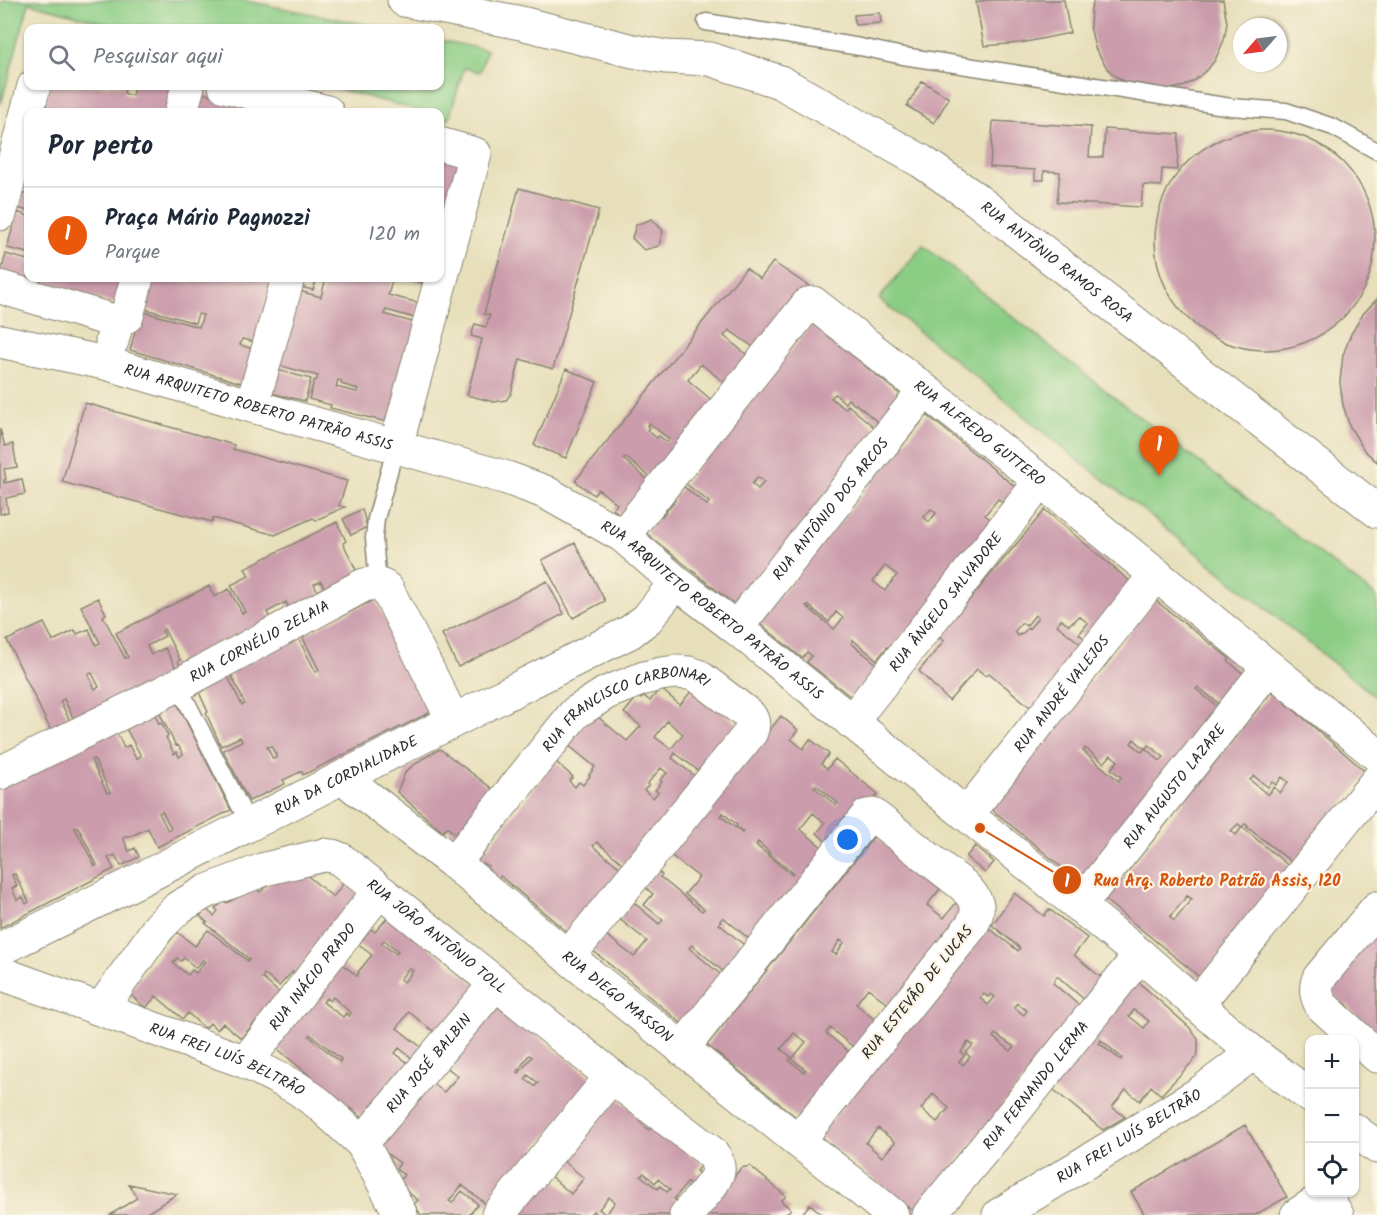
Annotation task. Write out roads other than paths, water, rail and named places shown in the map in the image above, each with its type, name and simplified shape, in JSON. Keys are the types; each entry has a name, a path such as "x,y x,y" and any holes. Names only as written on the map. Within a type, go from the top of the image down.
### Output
{"street":[{"name":"RUA ANTÔNIO RAMOS ROSA","path":"404,0 496,9 521,23 633,51 666,57 710,59 780,82 921,161 973,197 1377,511"},
{"name":"RUA ANTÔNIO RAMOS ROSA","path":"523,0 683,41 710,59"},
{"path":"28,108 33,90"},
{"path":"182,108 187,90"},
{"path":"241,90 311,108"},
{"path":"0,214 24,124"},
{"path":"444,145 475,154 444,269"},
{"path":"105,363 117,322 127,316 136,282"},
{"path":"252,406 287,282"},
{"path":"396,446 440,282"},
{"path":"0,287 117,322"},
{"name":"RUA ALFREDO GUTTERO","path":"623,536 810,303 816,304 1041,481 1377,754"},
{"name":"RUA ARQUITETO ROBERTO PATRÃO ASSIS","path":"0,340 105,363 507,478 545,492 623,536 676,582 1140,955 1253,1053 1305,1092"},
{"name":"RUA ANTÔNIO DOS ARCOS","path":"736,628 924,390"},
{"name":"RUA ÂNGELO SALVADORE","path":"851,722 1041,481"},
{"name":"RUA ANDRÉ VALEJOS","path":"967,814 1156,574"},
{"name":"RUA DA CORDIALIDADE","path":"0,949 630,632 647,619 676,582"},
{"path":"378,584 387,589 453,720"},
{"name":"RUA CORNÉLIO ZELAIA","path":"0,773 178,685 364,585 378,584"},
{"name":"RUA AUGUSTO LAZARE","path":"1079,906 1269,667"},
{"name":"RUA FRANCISCO CARBONARI","path":"454,863 575,713 606,693 644,678 661,674 689,673 698,676 749,715 754,726 751,732 568,957"},
{"name":"RUA DIEGO MASSON","path":"343,777 454,863 681,1049 892,1215"},
{"path":"1197,1005 1377,781"},
{"name":"RUA ESTEVÃO DE LUCAS","path":"681,1049 867,816 873,815 955,879 972,896 978,908 972,925 798,1141"},
{"name":"RUA JOÃO ANTÔNIO TOLL","path":"101,1009 159,927 179,907 207,891 265,869 324,855 332,856 340,859 712,1153 716,1158 718,1171 714,1180 686,1215"},
{"name":"RUA INÁCIO PRADO","path":"246,1062 379,891"},
{"path":"1377,908 1319,978 1316,987 1321,1005 1377,1056"},
{"name":"RUA FERNANDO LERMA","path":"929,1215 1140,955"},
{"name":"RUA FREI LUÍS BELTRÃO","path":"0,973 246,1062 297,1088 318,1102 362,1143 401,1215"},
{"name":"RUA JOSÉ BALBIN","path":"362,1143 496,983"},
{"name":"RUA FREI LUÍS BELTRÃO","path":"999,1215 1041,1204 1200,1093 1253,1053"},
{"path":"498,1215 612,1076"},
{"path":"1359,1134 1377,1147"},
{"path":"1297,1215 1332,1206"}],"lane":[{"path":"706,22 903,56 1231,107 1286,111 1333,128 1377,151"},
{"path":"378,584 374,538 376,519 396,446"},
{"path":"178,685 249,824"}],"place":[{"name":"Praça Mário Pagnozzi","path":"1159,476"},
{"name":"Rua Arq. Roberto Patrão Assis, 120","path":"980,828"}]}
